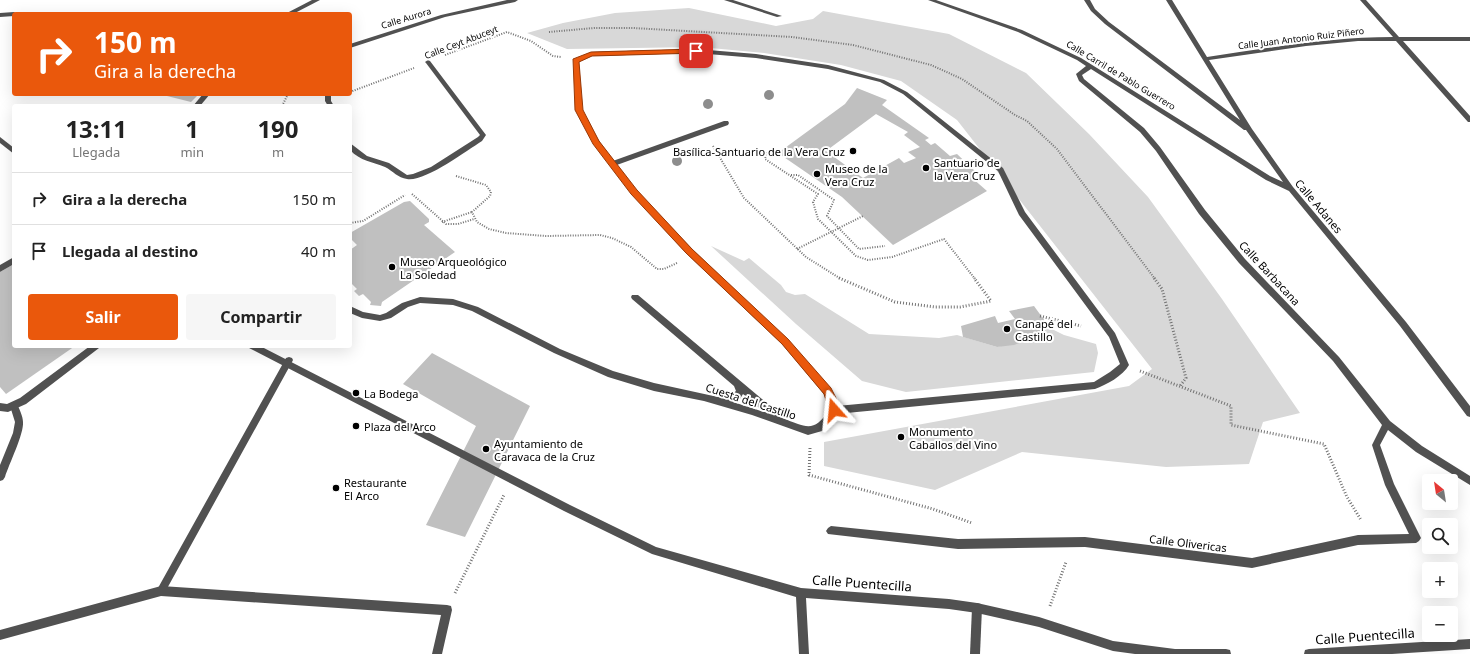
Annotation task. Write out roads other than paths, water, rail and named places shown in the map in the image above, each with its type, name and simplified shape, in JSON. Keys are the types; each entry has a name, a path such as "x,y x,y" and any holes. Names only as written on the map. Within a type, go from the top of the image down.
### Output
{"street":[{"path":"292,12 317,0"},
{"name":"Calle Aurora","path":"352,45 443,16 515,0"},
{"path":"727,0 780,16"},
{"name":"Calle Carril de Pablo Guerrero","path":"931,0 1020,31 1054,46 1091,66 1268,178 1291,189"},
{"path":"1087,0 1093,10 1107,23 1250,130"},
{"name":"Calle Adanes","path":"1169,0 1250,130 1291,189 1403,324 1470,413"},
{"path":"1363,0 1470,120"},
{"path":"0,15 12,14"},
{"name":"Calle Juan Antonio Ruiz Piñero","path":"1206,59 1331,42 1366,39 1470,39"},
{"path":"696,51 756,56 828,67 882,81 905,93 1001,170 1022,213 1109,332 1125,365 1113,375 1095,385 834,410 832,400 827,391 785,342 693,255 634,192 612,164 596,142 579,110 576,60 591,54 696,51"},
{"path":"352,148 362,156 389,165 407,177 417,176 432,169 480,139 482,135 475,122 428,62"},
{"name":"Calle Barbacana","path":"1091,66 1079,74 1081,80 1142,130 1158,149 1202,212 1242,261 1336,359 1387,424 1419,449 1470,482"},
{"path":"198,104 205,96"},
{"path":"328,96 330,104"},
{"path":"612,164 726,123"},
{"path":"0,139 12,150"},
{"path":"0,269 12,261"},
{"path":"634,297 783,422"},
{"name":"Cuesta del Castillo","path":"352,310 362,314 380,318 388,316 405,305 420,300 453,302 475,309 557,351 611,374 654,387 704,397 752,411 808,431 819,428 826,422 834,410"},
{"path":"0,407 8,408 23,401 93,348"},
{"path":"161,591 288,362 256,348"},
{"name":"Calle Puentecilla","path":"288,362 512,479 655,551 801,593 949,604 977,608 1039,622 1113,646 1175,654 1226,654"},
{"path":"704,397 732,399 740,392 736,382"},
{"path":"0,477 17,433 19,422 14,406"},
{"name":"Calle Olivericas","path":"831,531 958,544 1085,542 1252,563 1358,540 1416,538 1390,485 1376,445 1387,424"},
{"path":"0,635 161,591 447,610 437,654"},
{"path":"801,593 804,654"},
{"path":"975,654 977,608"},
{"name":"Calle Puentecilla","path":"1309,654 1470,644"}],"place":[{"name":"Basílica-Santuario de la Vera Cruz","path":"853,151"},
{"name":"Santuario de la Vera Cruz","path":"926,168"},
{"name":"Museo de la Vera Cruz","path":"817,174"},
{"name":"Museo Arqueológico La Soledad","path":"392,267"},
{"name":"Canapé del Castillo","path":"1007,329"},
{"name":"La Bodega","path":"356,393"},
{"name":"Plaza del Arco","path":"356,426"},
{"name":"Monumento Caballos del Vino","path":"901,437"},
{"name":"Ayuntamiento de Caravaca de la Cruz","path":"486,449"},
{"name":"Restaurante El Arco","path":"336,488"}]}
